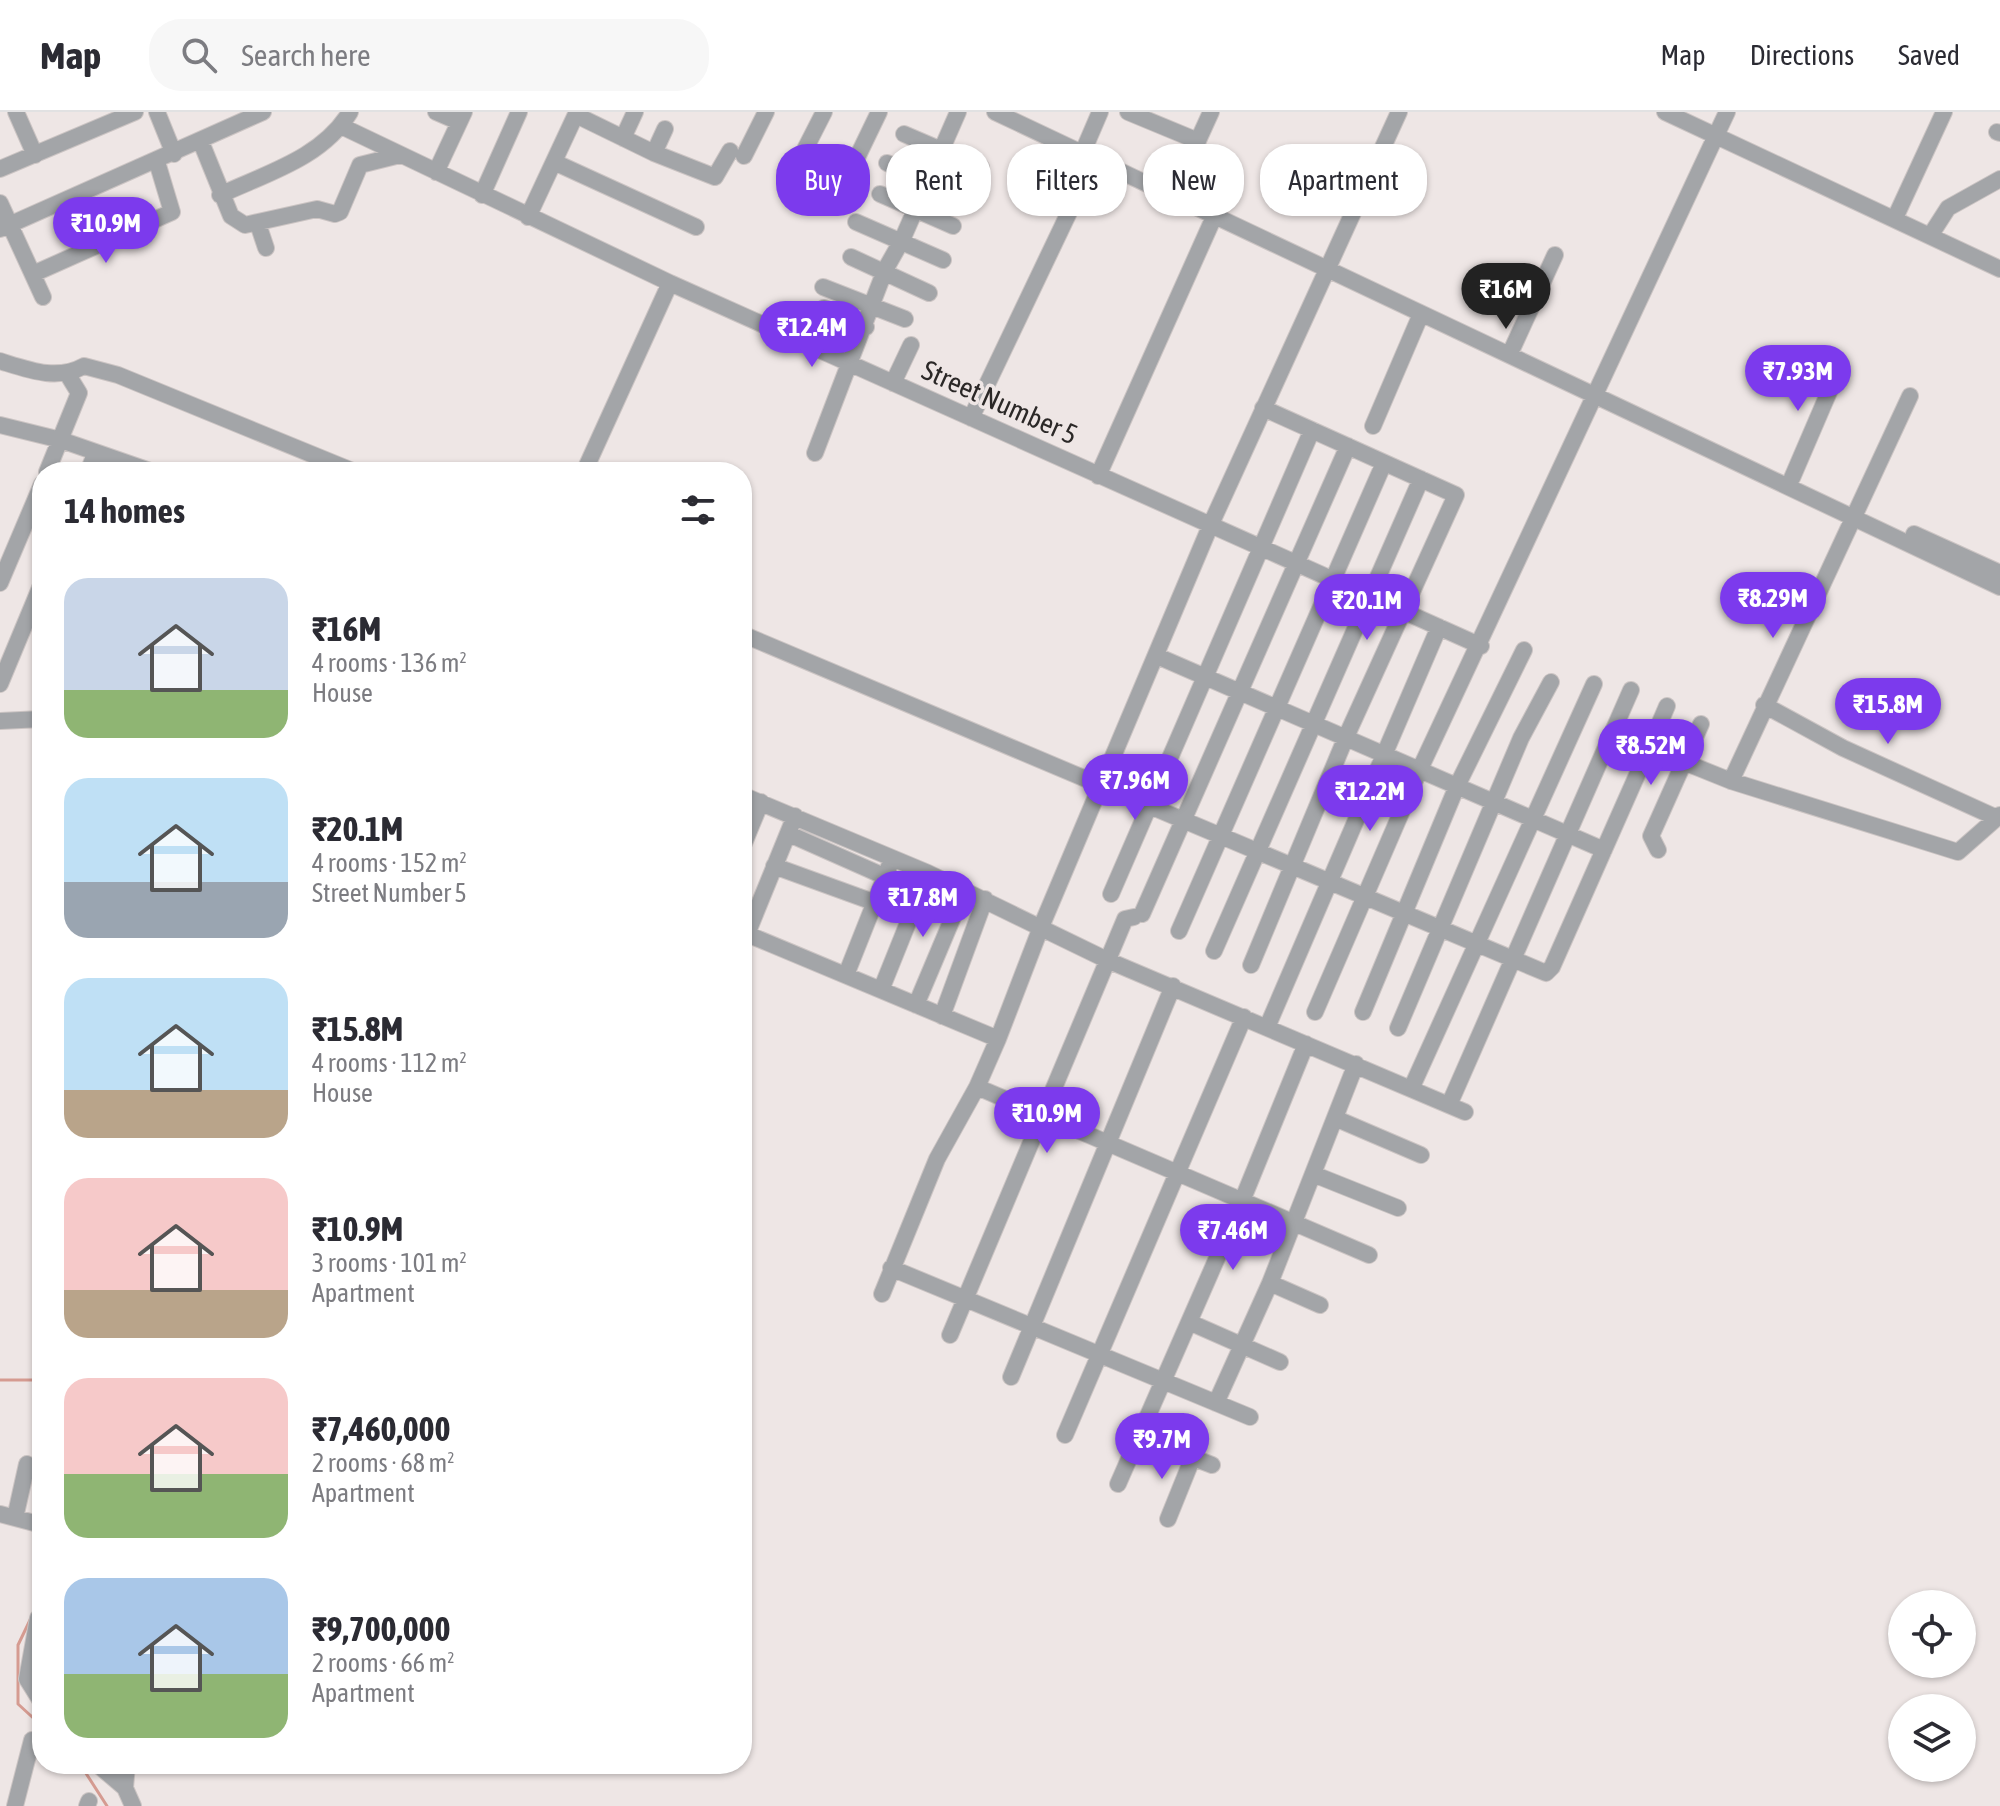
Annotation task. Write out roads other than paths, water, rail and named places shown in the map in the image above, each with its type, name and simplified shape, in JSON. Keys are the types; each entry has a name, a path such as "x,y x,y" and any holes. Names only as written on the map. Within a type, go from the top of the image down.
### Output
{"street":[{"path":"16,112 35,155"},
{"path":"0,169 135,112"},
{"path":"157,112 174,154"},
{"path":"6,227 263,112"},
{"path":"436,112 462,117 436,172"},
{"path":"482,195 519,112"},
{"path":"623,138 635,112"},
{"path":"528,217 577,113 654,153 715,177 737,154 766,112"},
{"path":"808,144 824,112"},
{"path":"864,144 879,112"},
{"path":"945,144 958,112"},
{"path":"995,112 1067,144"},
{"path":"1015,112 1072,144"},
{"path":"1092,144 1100,112"},
{"path":"1128,112 1198,141"},
{"path":"1197,144 1211,112"},
{"path":"882,1294 920,1208 937,1159 977,1087 998,1039 1041,927 1211,524 1399,112"},
{"path":"1665,112 2000,269"},
{"path":"1315,1012 1420,769 1481,646 1596,390 1727,112"},
{"path":"1895,218 1944,112"},
{"path":"220,195 315,151 345,119"},
{"name":"Street Number 5","path":"345,119 400,155 670,283 1481,646"},
{"path":"654,153 665,129"},
{"path":"904,134 928,144"},
{"path":"201,142 220,195 238,222 258,224 317,209 335,214 340,212 360,165 400,155"},
{"path":"33,274 172,212 157,162"},
{"path":"554,162 696,227"},
{"path":"1930,236 1948,208 2000,179"},
{"path":"880,194 886,197"},
{"path":"0,203 6,227 43,297"},
{"path":"815,453 866,327 885,270 912,216"},
{"path":"929,216 953,226"},
{"path":"971,418 1062,216"},
{"path":"1098,476 1214,216"},
{"path":"1224,216 1421,314 1792,478 1856,513"},
{"path":"856,222 943,260"},
{"path":"258,224 266,248"},
{"path":"1513,347 1555,255"},
{"path":"851,257 885,270 929,293"},
{"path":"1328,266 1513,347 1596,390 1917,542 2000,587"},
{"path":"589,462 670,283"},
{"path":"823,287 905,319"},
{"path":"824,308 866,327"},
{"path":"1373,426 1421,314"},
{"path":"893,383 911,345"},
{"path":"0,361 68,375 84,366 118,375 331,462"},
{"path":"1792,478 1841,364"},
{"path":"51,462 79,393 68,375"},
{"path":"1731,781 1910,396"},
{"path":"1251,965 1346,737 1456,495 1263,408"},
{"path":"0,445 3,427 61,440 121,462"},
{"path":"1111,894 1312,430"},
{"path":"950,1335 1125,919 1138,916 1185,819 1348,446"},
{"path":"92,462 95,454"},
{"path":"1179,931 1219,833 1384,463"},
{"path":"1214,951 1421,479"},
{"path":"0,583 32,508"},
{"path":"1917,542 2000,573"},
{"path":"0,684 32,607"},
{"path":"1268,1025 1439,627"},
{"path":"752,638 1549,973 1667,706"},
{"path":"1363,1012 1457,786 1524,650"},
{"path":"1157,656 1604,850"},
{"path":"1398,1028 1521,738 1551,682"},
{"path":"1411,1089 1594,684"},
{"path":"1449,1105 1631,690"},
{"path":"1649,748 1731,781 1958,852 1998,816 1843,748 1764,705"},
{"path":"0,722 32,720"},
{"path":"1658,850 1651,836 1701,724"},
{"path":"752,799 928,873 1107,960 1268,1025 1465,1112"},
{"path":"752,824 761,802"},
{"path":"752,915 795,816"},
{"path":"789,834 886,877"},
{"path":"846,975 892,859"},
{"path":"774,866 876,903"},
{"path":"881,990 928,873"},
{"path":"916,1005 964,891"},
{"path":"942,1016 985,899"},
{"path":"752,936 998,1039"},
{"path":"1011,1377 1173,986"},
{"path":"1065,1435 1244,1017"},
{"path":"1118,1484 1242,1201 1306,1044"},
{"path":"1216,1403 1270,1283 1337,1119 1356,1064"},
{"path":"977,1087 1369,1255"},
{"path":"1337,1119 1421,1155"},
{"path":"1313,1174 1398,1208"},
{"path":"891,1268 1250,1417"},
{"path":"1270,1283 1320,1305"},
{"path":"1189,1322 1280,1362"},
{"path":"1139,1437 1212,1465"},
{"path":"1168,1519 1193,1457"},
{"path":"27,1464 7,1516 32,1522"},
{"path":"32,1651 27,1679 32,1687"},
{"path":"15,1806 32,1740"},
{"path":"109,1774 125,1788 133,1806"},
{"path":"125,1788 126,1774"}],"waterway":[{"path":"0,1380 32,1380"},
{"path":"31,1618 18,1645 18,1704 32,1717"},
{"path":"86,1774 107,1806"}]}
